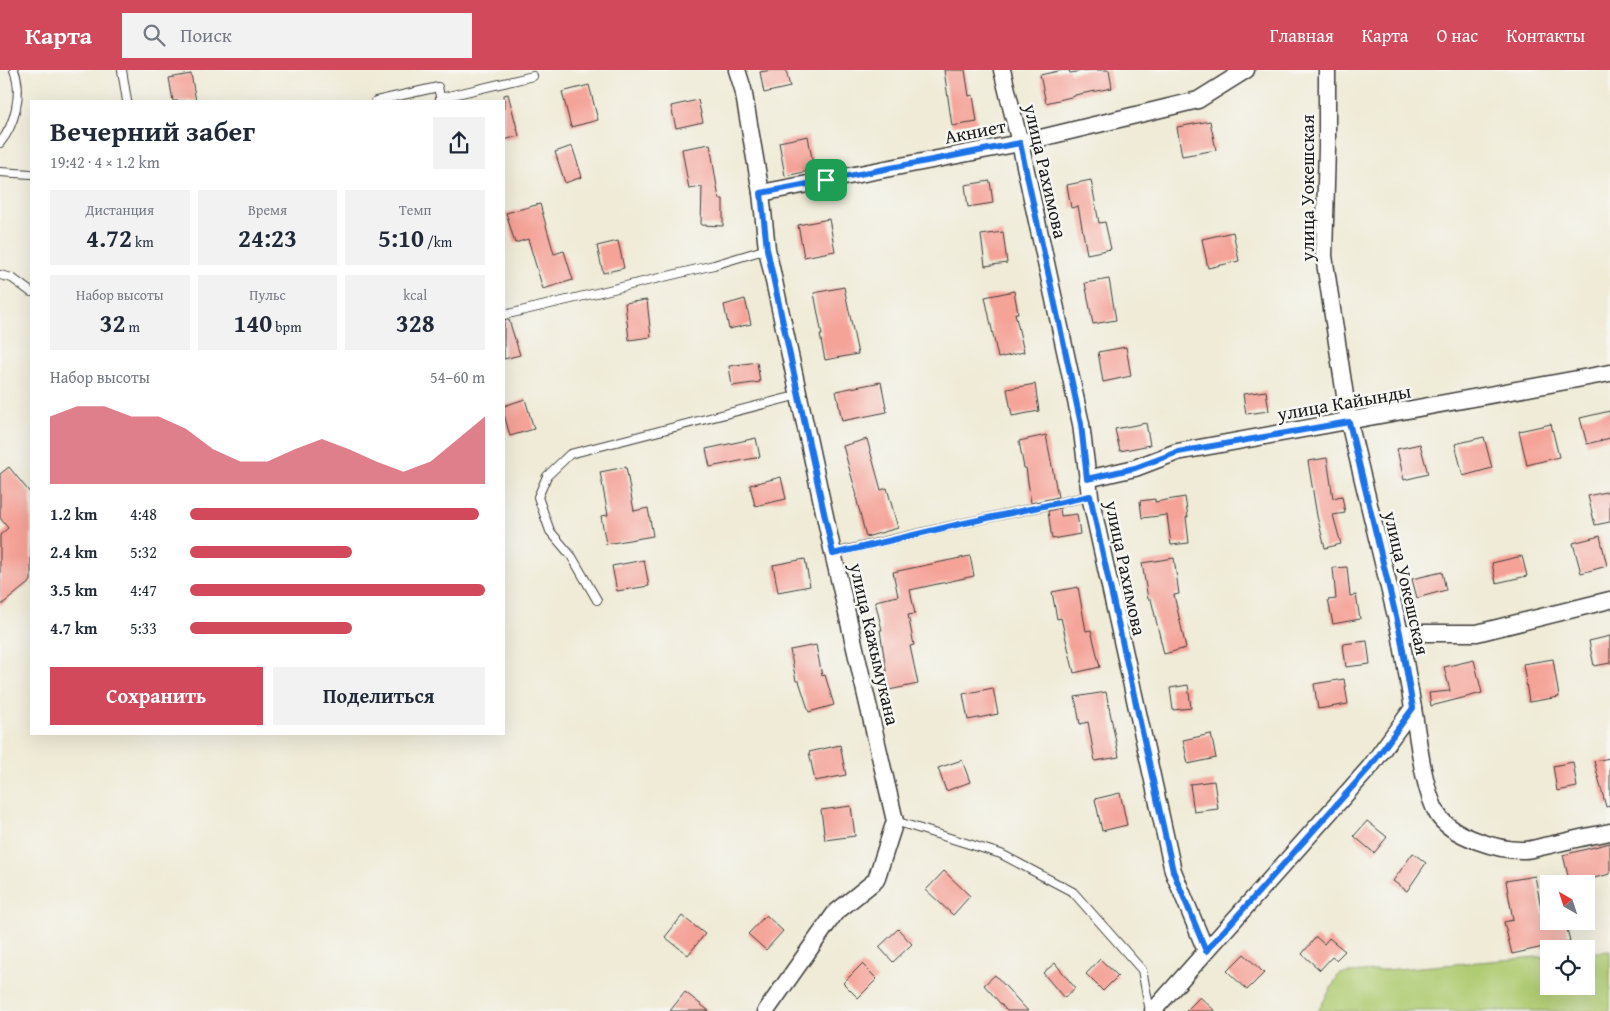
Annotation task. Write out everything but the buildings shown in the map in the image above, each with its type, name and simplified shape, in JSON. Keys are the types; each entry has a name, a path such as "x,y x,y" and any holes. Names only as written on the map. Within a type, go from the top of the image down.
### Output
{"street":[{"name":"улица Кажымукана","path":"737,70 743,89 761,193 767,249 833,554 895,821"},
{"name":"улица Рахимова","path":"1002,70 1020,143 1081,424 1090,496 1173,871 1206,951"},
{"name":"Акниет","path":"761,193 1020,143 1198,100 1246,70"},
{"name":"улица Уокешская","path":"1327,70 1324,256 1349,422 1400,633 1431,800 1439,816 1449,827 1461,835 1496,846 1525,850 1610,832"},
{"name":"улица Кайынды","path":"1087,479 1135,468 1178,452 1610,373"},
{"path":"1400,633 1477,633 1610,600"},
{"path":"1152,1011 1370,767 1413,708"},
{"path":"766,1011 835,913 876,880 895,821"}],"lane":[{"path":"0,143 6,136 14,116 18,95 14,70"},
{"path":"122,70 127,100"},
{"path":"380,100 438,87 441,100 533,76"},
{"path":"0,172 30,174"},
{"path":"505,315 714,265 767,249"},
{"path":"0,275 12,278 23,284 30,291"},
{"path":"597,600 572,557 550,531 538,497 547,476 570,454 799,395"},
{"path":"833,554 1090,496"},
{"path":"895,821 1001,854 1072,892 1142,970 1152,1011"}],"green space":[{"path":"1610,951 1610,1011 1318,1011 1339,974 1540,957 1540,995 1595,995 1595,952"}],"route":[{"path":"1020,143 1081,424 1087,479 1135,468 1178,452 1349,422 1400,633 1413,708 1370,767 1206,951 1173,871 1090,496 833,554 767,249 761,193 826,180 1020,143"}]}
